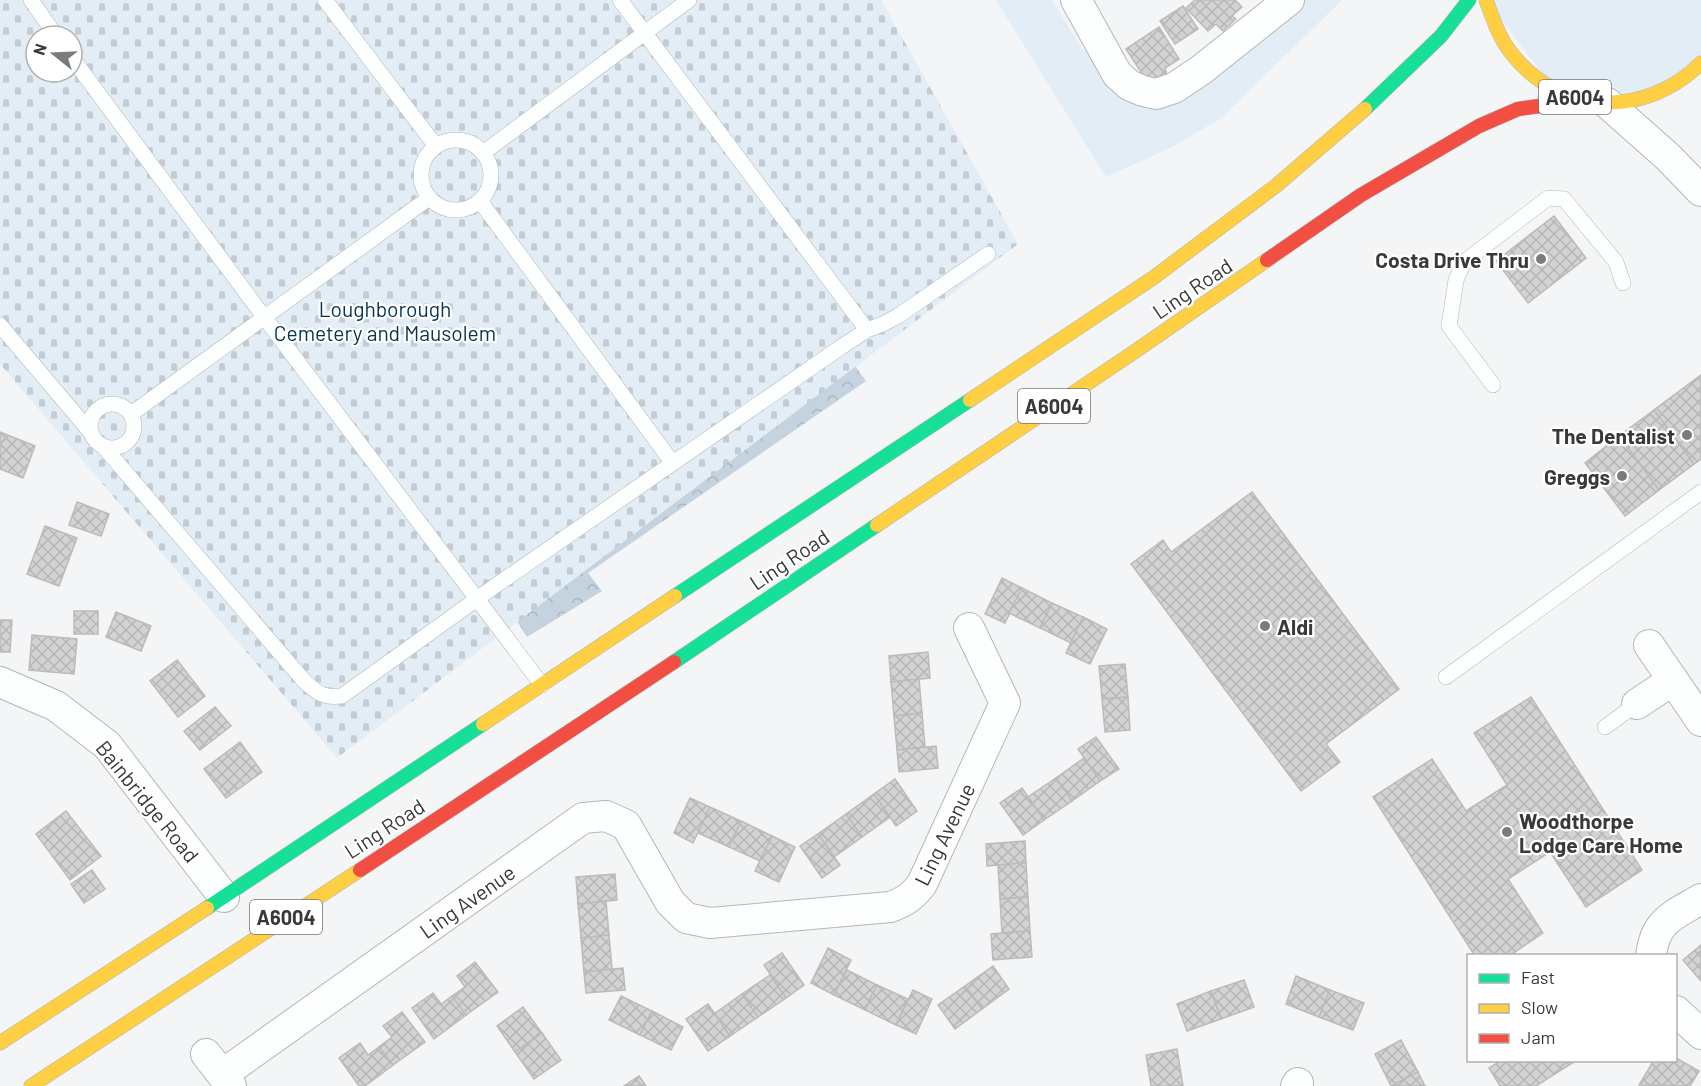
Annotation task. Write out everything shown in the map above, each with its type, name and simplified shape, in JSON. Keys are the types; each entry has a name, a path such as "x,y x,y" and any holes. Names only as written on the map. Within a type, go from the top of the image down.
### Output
{"main road":[{"name":"Ling Road","path":"0,1043 224,897 1153,278 1277,185 1372,103 1441,36 1469,0"},
{"name":"A6004","path":"1486,0 1504,45 1535,78 1555,90 1595,101 1630,101 1651,96 1683,80 1701,63"},
{"name":"Ling Road","path":"31,1086 552,744 1147,344 1361,195 1479,126 1518,109 1595,101"}],"street":[{"path":"1076,0 1117,74 1143,92 1156,94 1174,88 1201,70 1289,0"},
{"path":"1595,101 1668,157 1701,191"},
{"name":"Ling Avenue","path":"220,1072 583,818 606,816 626,825 670,902 681,927 710,922 890,907 902,903 914,895 922,884 1005,703 969,628"},
{"path":"1649,645 1701,721"},
{"path":"1637,704 1673,680"},
{"name":"Bainbridge Road","path":"0,682 56,706 107,745 224,897"},
{"path":"1651,954 1660,927 1668,918 1701,899"},
{"path":"1677,1012 1701,1034"}],"lane":[{"path":"31,0 48,24"},
{"path":"325,0 435,145"},
{"path":"620,0 867,330"},
{"path":"483,153 689,0"},
{"path":"84,74 542,685"},
{"path":"456,140 468,142 483,153 490,168 491,180 480,201 471,207 448,210 438,206 429,198 423,189 422,166 426,156 435,145 456,140"},
{"path":"131,414 429,198"},
{"path":"1493,385 1449,326 1456,280 1464,262 1548,198 1564,199 1616,262 1623,283"},
{"path":"480,201 672,462"},
{"path":"0,325 305,682 319,694 330,698 342,696 672,462 867,330 898,316 988,254"},
{"path":"92,434 89,427 97,408 112,403 126,408 131,414 135,428 129,441 117,448 103,446"},
{"path":"1446,676 1701,492"},
{"path":"1605,727 1637,704"}],"green space":[{"name":"Loughborough Cemetery and Mausolem","path":"0,0 881,0 1018,244 337,758 0,364"},
{"path":"996,0 1052,0 1082,49 1143,91 1289,0 1342,0 1220,119 1170,148 1106,177"},
{"path":"1486,0 1701,0 1701,63 1651,96 1555,90"},
{"path":"850,359 866,381 588,573 602,591 527,637 503,599"}],"building":[{"path":"1195,0 1235,0 1242,7 1232,16 1236,19 1223,31 1216,24 1208,31 1186,8"},
{"path":"1183,6 1198,29 1175,44 1160,21"},
{"path":"1159,27 1179,59 1165,68 1167,75 1150,86 1126,49"},
{"name":"Costa Drive Thru","path":"1554,216 1586,258 1528,303 1496,261"},
{"name":"The Dentalist","path":"1701,375 1701,459 1694,464 1654,410"},
{"path":"1654,410 1694,464 1659,490 1619,436"},
{"path":"0,432 35,446 23,478 0,469"},
{"name":"Greggs","path":"1619,436 1659,490 1625,516 1585,463"},
{"name":"Aldi","path":"1252,492 1399,689 1326,744 1340,762 1301,791 1131,564 1163,540 1171,552"},
{"path":"77,502 109,514 101,536 69,525"},
{"path":"45,526 77,538 59,586 27,574"},
{"path":"1002,578 1022,588 1005,623 985,614"},
{"path":"1022,588 1052,603 1040,628 1009,613"},
{"path":"1052,603 1083,617 1071,643 1040,628"},
{"path":"74,611 98,611 98,634 74,634"},
{"path":"116,612 151,626 141,651 106,637"},
{"path":"1083,617 1107,629 1090,664 1066,653"},
{"path":"0,620 12,620 10,652 0,652"},
{"path":"32,635 77,639 74,674 29,670"},
{"path":"928,652 930,678 891,682 889,656"},
{"path":"177,660 205,696 178,717 150,681"},
{"path":"1125,664 1128,697 1102,699 1099,666"},
{"path":"919,679 922,713 894,716 891,682"},
{"path":"1128,697 1130,730 1105,732 1102,699"},
{"name":"Woodthorpe Lodge Care Home","path":"1531,697 1642,870 1586,907 1550,852 1508,879 1543,933 1512,954 1474,954 1373,797 1432,759 1466,811 1507,785 1474,733"},
{"path":"215,707 231,726 200,750 184,731"},
{"path":"922,713 925,747 897,750 894,716"},
{"path":"1096,737 1119,769 1100,781 1078,749"},
{"path":"240,742 262,772 226,798 204,769"},
{"path":"936,746 938,768 899,772 897,750"},
{"path":"1084,758 1100,781 1072,801 1056,778"},
{"path":"1056,778 1072,801 1044,820 1028,797"},
{"path":"895,779 917,811 896,826 874,794"},
{"path":"1022,788 1044,820 1023,835 1000,803"},
{"path":"874,794 890,817 862,837 846,814"},
{"path":"690,798 710,807 693,843 674,833"},
{"path":"710,807 741,821 729,847 698,833"},
{"path":"66,811 101,856 70,880 36,834"},
{"path":"846,814 862,837 834,857 818,834"},
{"path":"741,821 772,836 760,861 729,847"},
{"path":"818,834 840,865 822,878 800,846"},
{"path":"772,836 795,847 779,882 755,871"},
{"path":"1025,841 1026,863 987,866 986,844"},
{"path":"1026,863 1028,897 1000,899 998,865"},
{"path":"92,870 105,889 84,903 71,884"},
{"path":"615,874 617,900 578,904 576,877"},
{"path":"1028,897 1030,931 1002,933 1000,899"},
{"path":"606,901 609,935 581,938 578,904"},
{"path":"1030,931 1032,957 993,960 991,934"},
{"path":"609,935 612,969 584,972 581,938"},
{"path":"1701,945 1701,981 1683,960"},
{"path":"828,948 851,960 834,995 811,983"},
{"path":"782,953 804,985 786,998 764,965"},
{"path":"475,962 498,992 466,1015 452,996 465,987 457,976"},
{"path":"993,966 1009,989 982,1009 965,986"},
{"path":"623,968 625,990 586,993 584,972"},
{"path":"847,970 877,985 865,1010 834,995"},
{"path":"770,975 786,998 758,1017 742,994"},
{"path":"1296,976 1330,990 1319,1017 1286,1004"},
{"path":"1244,980 1254,1007 1221,1019 1211,991"},
{"path":"877,985 908,999 896,1025 865,1010"},
{"path":"965,986 982,1009 955,1029 938,1005"},
{"path":"913,990 932,999 916,1034 896,1025"},
{"path":"1330,990 1364,1003 1353,1030 1319,1017"},
{"path":"1211,991 1221,1019 1187,1031 1177,1004"},
{"path":"433,993 441,1004 452,996 466,1015 434,1039 412,1008"},
{"path":"742,994 758,1017 730,1036 714,1014"},
{"path":"621,996 652,1011 640,1035 609,1020"},
{"path":"708,1004 730,1036 708,1051 686,1019"},
{"path":"523,1007 542,1033 515,1052 497,1026"},
{"path":"652,1011 683,1027 671,1050 640,1035"},
{"path":"402,1012 425,1042 393,1065 379,1047 392,1037 383,1026"},
{"path":"542,1033 561,1060 534,1079 515,1052"},
{"path":"1401,1040 1418,1072 1391,1086 1375,1054"},
{"path":"360,1043 368,1055 379,1047 393,1065 365,1086 359,1086 339,1058"},
{"path":"1177,1049 1183,1086 1151,1086 1146,1055"},
{"path":"1677,1059 1699,1071 1690,1086 1639,1085 1653,1062 1677,1062"},
{"path":"1499,1062 1574,1062 1536,1086 1500,1086 1489,1068"},
{"path":"1418,1072 1425,1086 1391,1086"},
{"path":"639,1076 646,1086 624,1086"}],"traffic: fast":[{"path":"1365,109 1441,36 1469,0"},
{"path":"675,596 970,400"},
{"path":"674,662 877,525"},
{"path":"207,908 483,724"}],"traffic: slow":[{"path":"1486,0 1500,35 1512,54 1532,74 1554,89 1579,99 1604,102 1630,101 1655,94 1679,81 1701,63"},
{"path":"970,400 1153,278 1277,185 1365,109"},
{"path":"877,525 1267,260"},
{"path":"483,724 675,596"},
{"path":"31,1086 360,870"},
{"path":"0,1043 207,908"}],"traffic: jam":[{"path":"1267,260 1361,195 1479,126 1518,109 1583,100"},
{"path":"360,870 674,662"}],"place":[{"name":"Costa Drive Thru","path":"1541,259"},
{"name":"The Dentalist","path":"1687,435"},
{"name":"Greggs","path":"1622,476"},
{"name":"Aldi","path":"1265,626"},
{"name":"Woodthorpe Lodge Care Home","path":"1507,832"}]}
